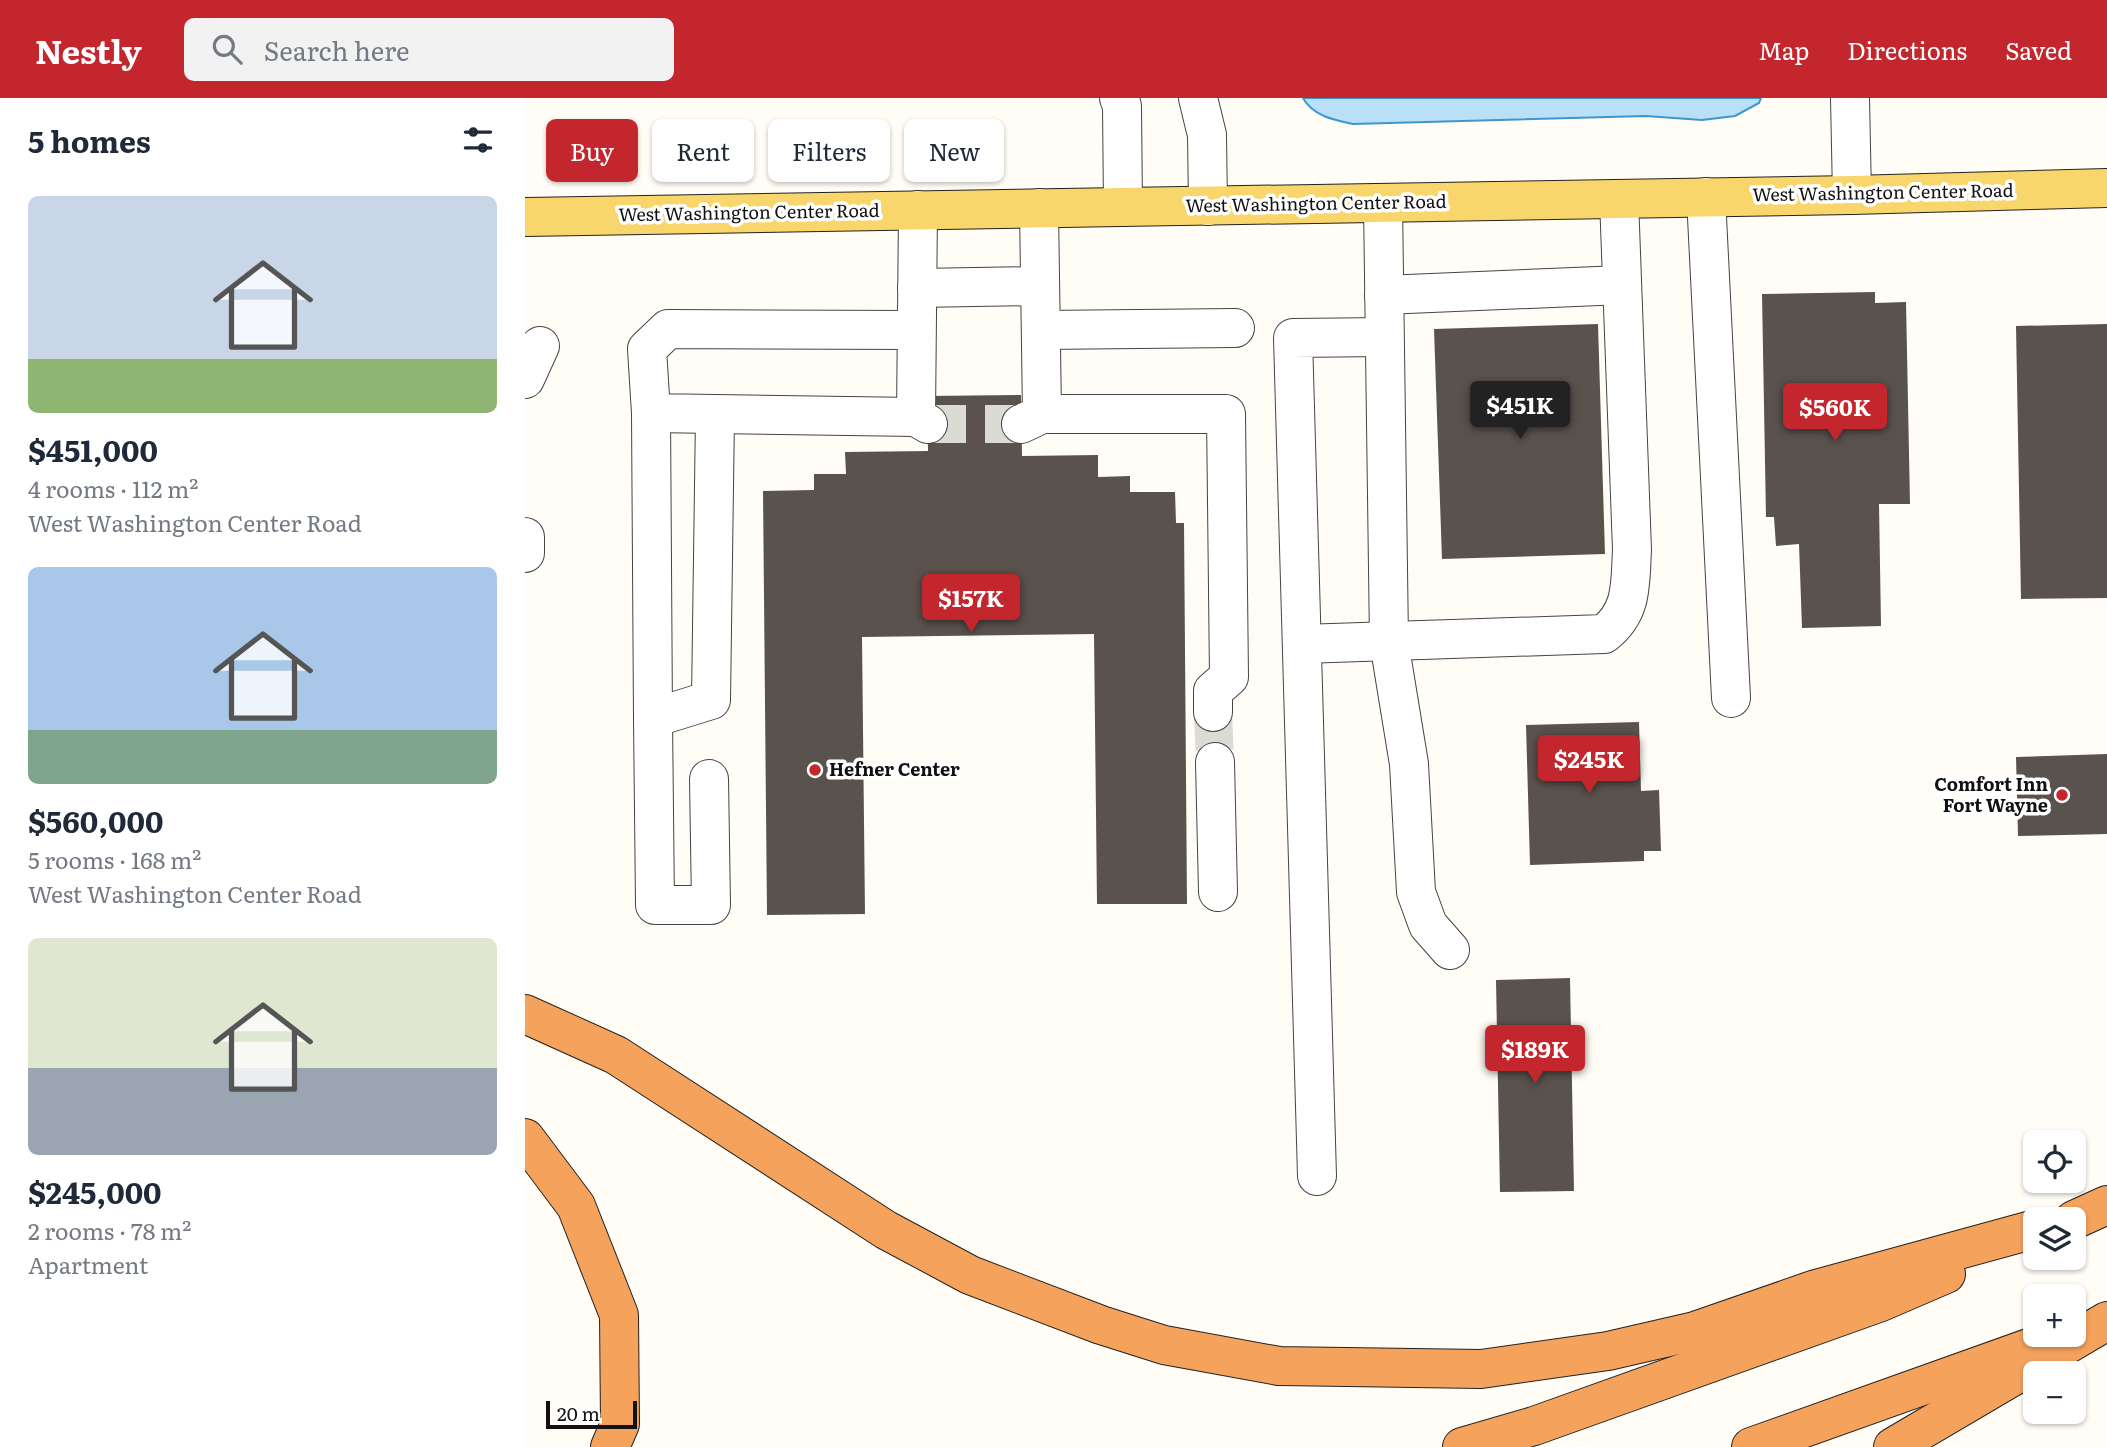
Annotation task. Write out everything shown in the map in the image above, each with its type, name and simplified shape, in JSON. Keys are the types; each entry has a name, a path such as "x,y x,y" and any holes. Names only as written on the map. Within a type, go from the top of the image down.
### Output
{"highway":[{"path":"525,1014 616,1055 886,1230 970,1275 1101,1325 1164,1345 1279,1366 1481,1369 1608,1351 1695,1331 1816,1289 2023,1232"},
{"path":"525,1138 576,1206 619,1315 620,1424 610,1447"},
{"path":"1462,1447 1534,1426 1881,1301 2023,1241"},
{"path":"2086,1328 2107,1321"},
{"path":"1893,1447 2107,1321"},
{"path":"1751,1447 2031,1347"}],"main road":[{"name":"West Washington Center Road","path":"525,217 1853,195 2107,188"}],"street":[{"path":"1119,98 1122,106 1123,207"},
{"path":"1198,98 1207,135 1208,206"},
{"path":"1850,98 1853,195"},
{"path":"1706,197 1731,698"},
{"path":"1302,645 1604,634 1619,623 1627,603 1632,550 1619,199"},
{"path":"1383,203 1389,642 1409,764 1416,892 1428,925 1450,950"},
{"path":"1039,208 1041,330 1032,419 1226,414 1229,677 1213,691 1213,712"},
{"path":"651,413 922,421 916,330 918,211"},
{"path":"1384,295 1622,285"},
{"path":"917,288 1040,286"},
{"path":"1041,330 1235,328"},
{"path":"709,779 711,905 655,905 651,413 647,349 668,329 916,330"},
{"path":"1317,1176 1293,338 1384,337"},
{"path":"653,719 711,700 715,415"},
{"path":"525,537 525,553"},
{"path":"1215,762 1219,892"}],"water":[{"path":"1303,98 1761,98 1759,103 1735,116 1702,120 1646,116 1353,124 1318,113"}],"building":[{"path":"1875,292 1875,303 1906,302 1910,504 1879,504 1881,626 1802,628 1799,544 1776,546 1774,517 1766,517 1762,294"},
{"path":"1598,324 1605,554 1442,559 1434,329"},
{"path":"2107,324 2107,598 2021,599 2016,326"},
{"name":"Hefner Center","path":"1021,395 1022,456 1098,455 1098,477 1130,476 1130,492 1175,492 1176,523 1184,523 1187,904 1097,904 1094,634 862,637 865,914 767,915 763,491 814,490 814,474 846,474 845,452 928,451 927,396"},
{"path":"1639,722 1641,791 1659,790 1661,851 1644,851 1644,861 1530,865 1526,725"},
{"name":"Comfort Inn Fort Wayne","path":"2107,754 2107,834 2018,836 2016,757"},
{"path":"1570,978 1574,1191 1500,1192 1496,980"}],"tunnel":[{"path":"928,424 1021,424"},
{"path":"1213,712 1215,762"}],"place":[{"name":"Hefner Center","path":"815,770"},
{"name":"Comfort Inn Fort Wayne","path":"2062,795"}]}
